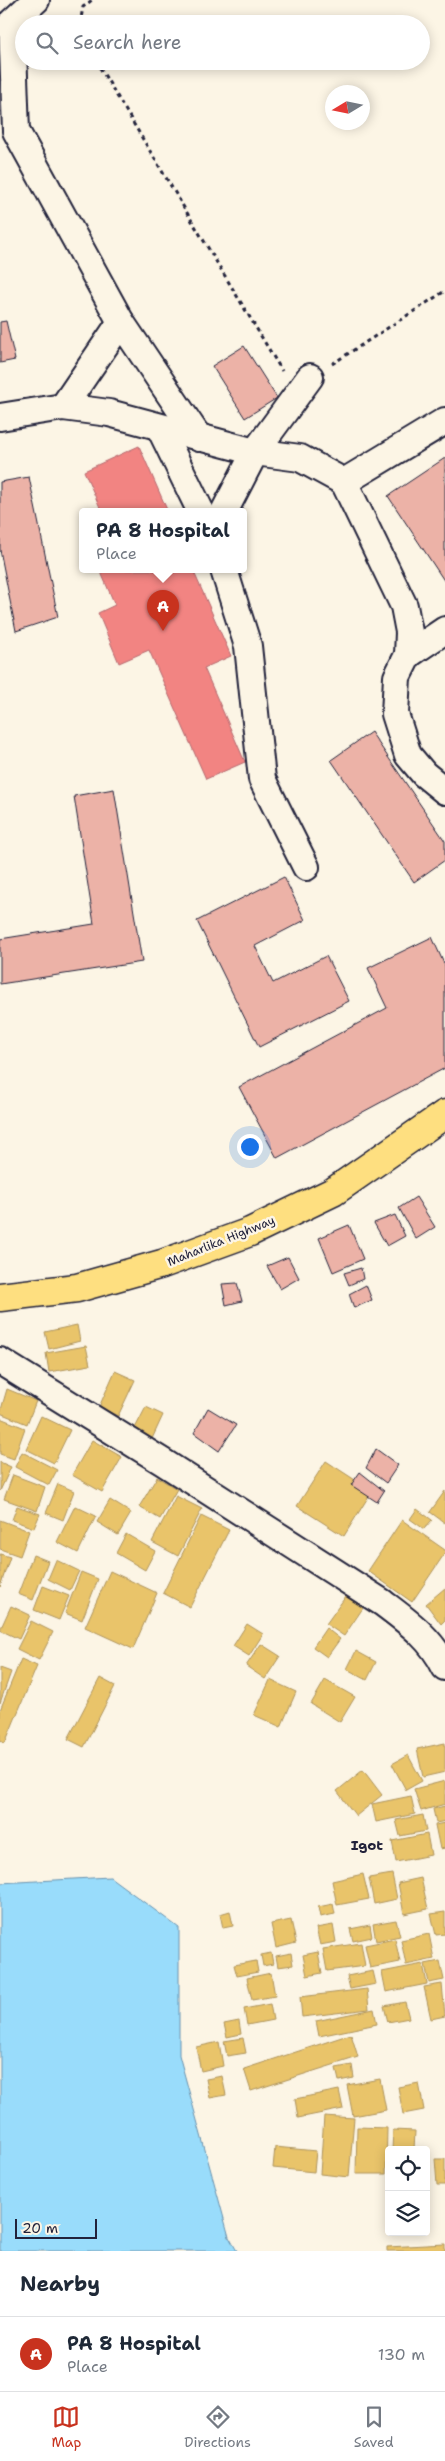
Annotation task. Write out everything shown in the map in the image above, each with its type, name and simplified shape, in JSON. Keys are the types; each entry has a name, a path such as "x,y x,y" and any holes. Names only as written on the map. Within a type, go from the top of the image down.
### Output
{"highway":[{"name":"Maharlika Highway","path":"2,1299 76,1288 162,1264 250,1232 333,1192 445,1114"}],"street":[{"path":"20,15 36,0"},
{"path":"15,19 12,22 8,128 120,322 199,438"},
{"path":"63,407 120,322"},
{"path":"226,508 255,452 310,377"},
{"path":"0,417 63,407 109,413 255,452 300,458 344,482 404,606 410,632 408,654 397,677 395,714 408,755 424,774 445,791"},
{"path":"344,482 445,421"},
{"path":"160,428 199,508"},
{"path":"225,573 248,646 262,779 306,867"},
{"path":"408,654 445,630"},
{"path":"0,1361 163,1462 383,1603 413,1626 436,1649 445,1667"}],"path":[{"path":"82,15 84,7 92,0"},
{"path":"101,70 285,376 293,379 310,377 445,291"}],"water":[{"path":"110,1877 179,1928 179,2055 229,2237 237,2251 0,2251 0,1883"}],"building: Homes":[{"path":"77,1325 80,1341 49,1349 45,1332"},
{"path":"86,1346 90,1365 49,1372 46,1353"},
{"path":"115,1371 135,1380 118,1416 99,1407"},
{"path":"7,1389 36,1401 27,1424 0,1413"},
{"path":"146,1407 163,1415 151,1441 133,1432"},
{"path":"41,1416 70,1430 54,1463 26,1449"},
{"path":"0,1418 25,1428 14,1459 0,1454"},
{"path":"92,1440 122,1457 102,1492 72,1475"},
{"path":"22,1452 57,1470 49,1485 15,1467"},
{"path":"326,1461 372,1491 344,1536 297,1506"},
{"path":"0,1462 11,1467 0,1491"},
{"path":"13,1475 45,1487 37,1511 4,1499"},
{"path":"157,1477 177,1489 160,1519 139,1507"},
{"path":"58,1484 74,1491 63,1520 46,1513"},
{"path":"445,1491 445,1523 430,1512"},
{"path":"176,1496 202,1509 178,1556 152,1542"},
{"path":"110,1500 131,1513 118,1535 97,1522"},
{"path":"17,1506 40,1514 34,1528 12,1520"},
{"path":"75,1506 96,1516 78,1553 57,1542"},
{"path":"417,1509 432,1520 424,1529 410,1519"},
{"path":"201,1516 229,1530 190,1607 163,1593"},
{"path":"0,1520 29,1531 20,1556 0,1549"},
{"path":"402,1520 445,1550 445,1553 412,1602 368,1571"},
{"path":"126,1534 155,1551 145,1570 116,1553"},
{"path":"0,1554 10,1557 0,1587"},
{"path":"33,1555 48,1561 33,1600 18,1594"},
{"path":"56,1560 79,1571 70,1590 48,1579"},
{"path":"110,1571 157,1593 133,1649 85,1627"},
{"path":"81,1572 98,1579 82,1620 65,1613"},
{"path":"43,1586 69,1596 59,1620 34,1610"},
{"path":"445,1588 445,1620 441,1624 426,1604"},
{"path":"346,1596 363,1608 344,1636 326,1624"},
{"path":"11,1606 30,1615 19,1639 0,1630"},
{"path":"31,1621 53,1632 39,1660 17,1649"},
{"path":"247,1624 263,1634 249,1656 233,1646"},
{"path":"326,1628 340,1639 327,1657 313,1647"},
{"path":"261,1644 280,1656 265,1679 246,1666"},
{"path":"356,1651 376,1662 367,1680 347,1669"},
{"path":"21,1659 37,1666 5,1743 0,1741 0,1710"},
{"path":"0,1668 11,1672 0,1703"},
{"path":"100,1678 115,1686 84,1747 68,1739"},
{"path":"270,1680 296,1692 281,1727 254,1715"},
{"path":"325,1680 355,1697 340,1722 311,1704"},
{"path":"445,1743 445,1772 423,1777 417,1749"},
{"path":"408,1755 422,1781 406,1790 392,1764"},
{"path":"363,1770 382,1795 356,1816 337,1791"},
{"path":"445,1781 445,1804 421,1811 414,1789"},
{"path":"411,1796 415,1814 376,1822 372,1804"},
{"path":"445,1806 445,1821 436,1823 433,1809"},
{"path":"423,1815 426,1831 400,1836 396,1820"},
{"path":"445,1823 445,1848 440,1849 435,1825"},
{"path":"427,1834 431,1855 396,1862 392,1841"},
{"path":"363,1874 369,1899 337,1905 332,1881"},
{"path":"392,1874 397,1899 374,1904 369,1878"},
{"path":"421,1878 428,1909 404,1914 398,1883"},
{"path":"333,1904 335,1914 320,1917 318,1907"},
{"path":"230,1911 233,1926 223,1928 220,1914"},
{"path":"445,1912 445,1934 436,1935 431,1914"},
{"path":"291,1920 296,1943 276,1948 271,1924"},
{"path":"396,1920 400,1936 376,1941 373,1924"},
{"path":"333,1925 336,1942 320,1945 316,1928"},
{"path":"370,1925 372,1937 353,1941 350,1929"},
{"path":"429,1934 434,1959 406,1965 401,1940"},
{"path":"395,1939 400,1962 370,1968 365,1945"},
{"path":"361,1943 365,1966 327,1971 323,1949"},
{"path":"318,1952 322,1973 307,1976 303,1955"},
{"path":"271,1953 273,1964 263,1966 261,1955"},
{"path":"291,1953 293,1965 278,1967 276,1956"},
{"path":"256,1961 258,1972 237,1976 234,1965"},
{"path":"440,1961 444,1980 429,1983 425,1964"},
{"path":"423,1964 427,1984 386,1992 382,1972"},
{"path":"373,1971 376,1984 350,1989 347,1976"},
{"path":"271,1973 275,1996 252,2000 247,1978"},
{"path":"442,1984 445,2016 431,2019 424,1987"},
{"path":"367,1989 369,2009 302,2017 300,1997"},
{"path":"405,2002 409,2018 388,2022 384,2006"},
{"path":"270,2004 273,2020 247,2025 244,2009"},
{"path":"374,2009 377,2024 319,2036 316,2021"},
{"path":"239,2021 241,2034 227,2037 224,2024"},
{"path":"351,2034 358,2057 251,2091 244,2069"},
{"path":"243,2038 246,2053 227,2056 224,2041"},
{"path":"219,2042 223,2066 201,2071 196,2047"},
{"path":"352,2065 354,2078 339,2081 336,2068"},
{"path":"222,2076 226,2095 210,2098 206,2079"},
{"path":"380,2079 386,2110 353,2116 347,2085"},
{"path":"419,2083 424,2110 403,2114 398,2087"},
{"path":"339,2090 343,2109 298,2118 295,2099"},
{"path":"324,2116 354,2118 349,2177 320,2174"},
{"path":"357,2127 387,2128 385,2174 356,2174"},
{"path":"393,2130 415,2131 414,2146 392,2146"},
{"path":"275,2147 316,2151 314,2172 273,2168"},
{"path":"435,2159 445,2159 445,2185 437,2185"},
{"path":"445,2244 445,2251 387,2251 387,2247"}],"building: Health":[{"path":"139,446 166,508 100,508 84,471"},
{"path":"101,573 194,573 231,656 204,668 245,762 206,779 149,650 119,663 98,613 115,605"}],"building: Other":[{"path":"6,321 15,360 0,363 0,322"},
{"path":"244,346 277,398 245,418 212,366"},
{"path":"445,458 445,582 388,496"},
{"path":"29,477 58,617 16,631 0,550 0,482"},
{"path":"371,732 445,841 445,860 414,882 331,760"},
{"path":"114,789 142,962 0,984 0,939 94,924 74,796"},
{"path":"284,877 305,920 255,946 273,983 326,956 349,1001 259,1047 197,921"},
{"path":"432,937 445,966 445,1068 277,1158 239,1087 387,1008 368,968"},
{"path":"416,1197 435,1227 416,1239 399,1208"},
{"path":"395,1215 405,1236 387,1246 374,1223"},
{"path":"349,1225 363,1259 333,1272 319,1238"},
{"path":"288,1257 299,1278 280,1289 267,1266"},
{"path":"361,1268 363,1279 349,1285 344,1273"},
{"path":"237,1283 242,1301 226,1305 222,1284"},
{"path":"366,1285 372,1300 354,1308 349,1294"},
{"path":"208,1408 236,1425 219,1451 194,1433"},
{"path":"376,1449 398,1465 386,1483 366,1468"},
{"path":"360,1472 384,1491 377,1502 351,1485"}],"place":[{"name":"PA 8 Hospital","path":"163,631"}],"district":[{"name":"Igot","path":"367,1845"}]}
